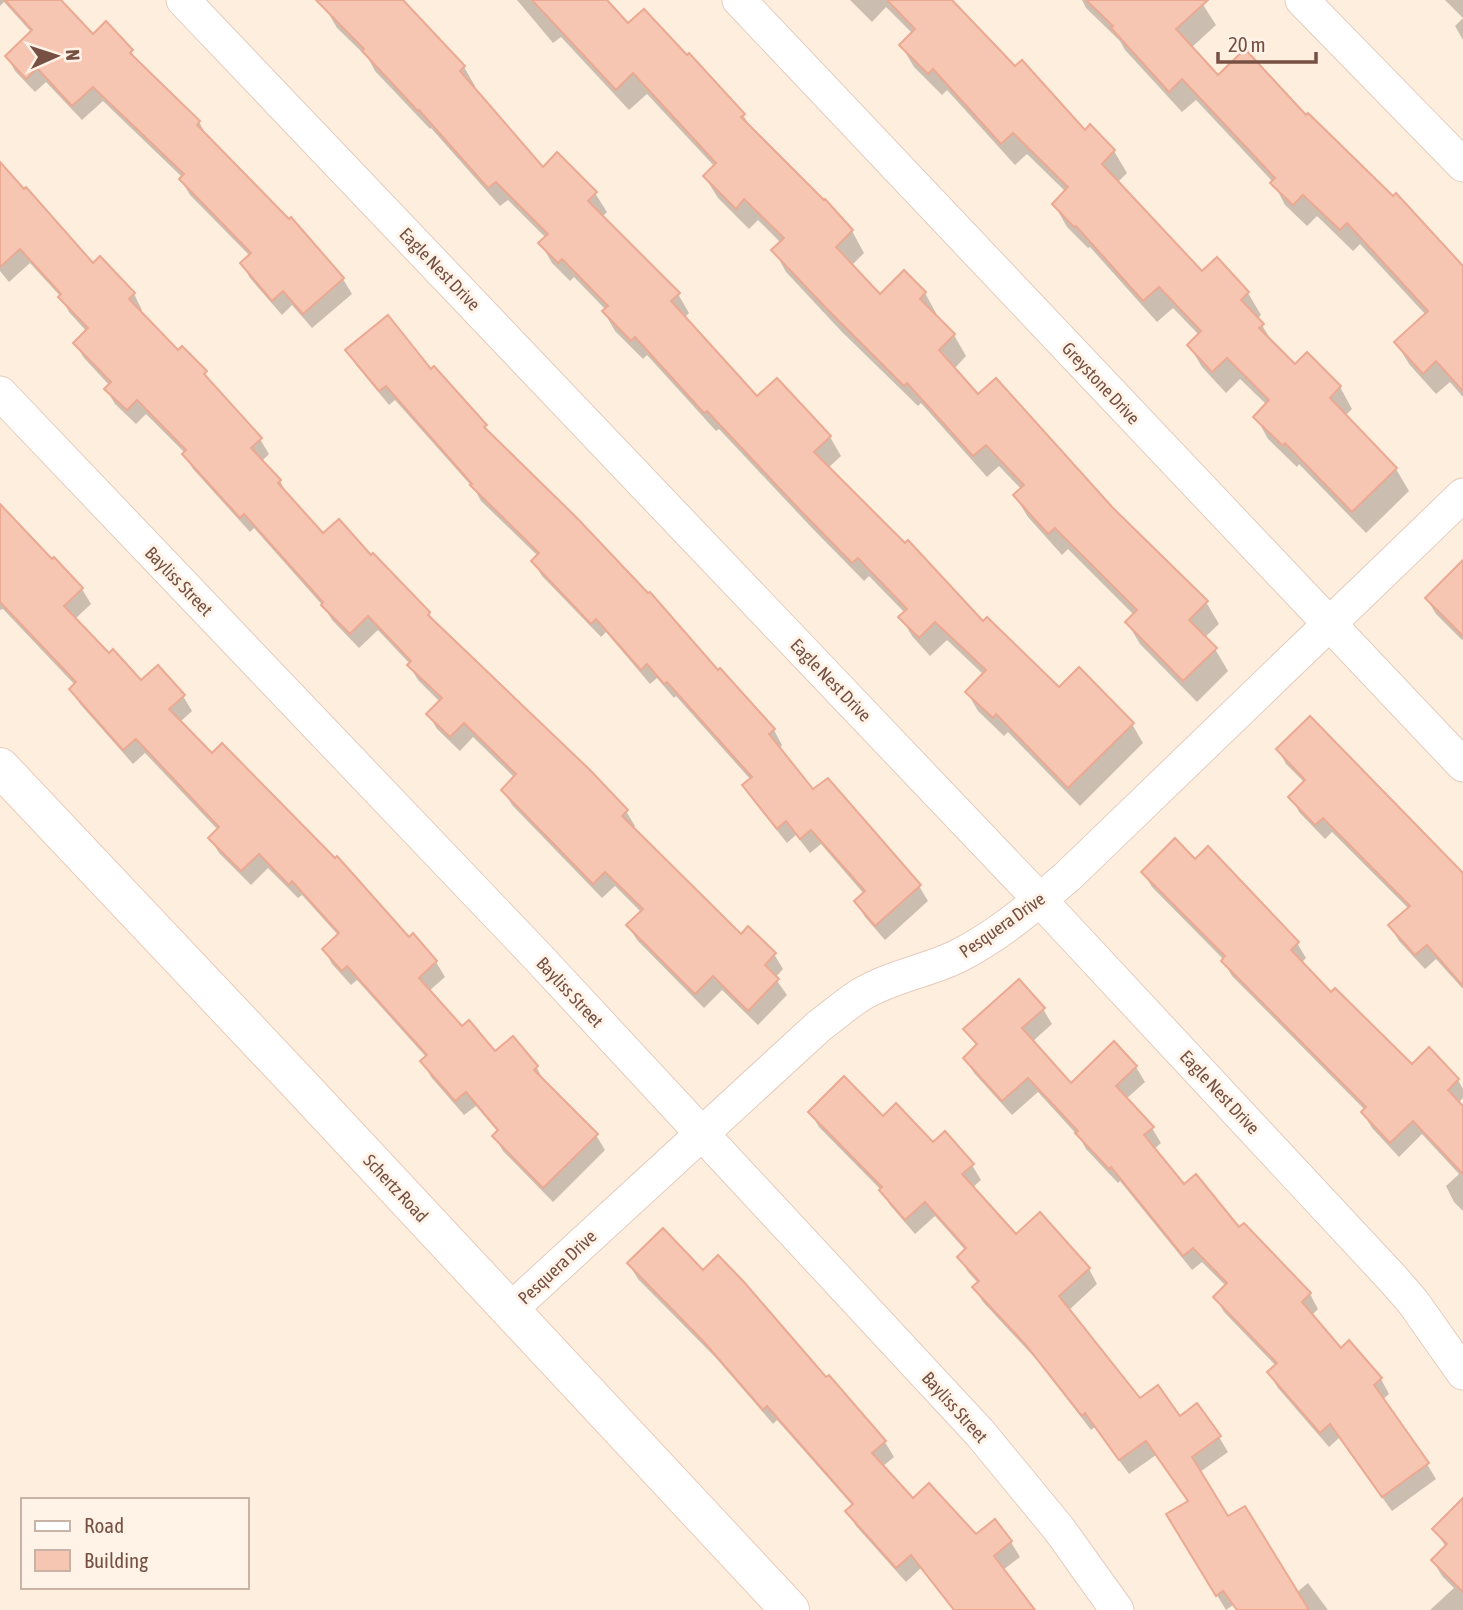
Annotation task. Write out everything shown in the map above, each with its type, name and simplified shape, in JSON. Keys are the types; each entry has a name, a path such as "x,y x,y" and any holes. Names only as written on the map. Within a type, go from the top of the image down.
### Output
{"street":[{"name":"Eagle Nest Drive","path":"183,0 1041,900 1393,1279 1413,1302 1463,1373"},
{"name":"Greystone Drive","path":"739,0 1463,765"},
{"path":"1302,0 1463,165"},
{"name":"Bayliss Street","path":"0,393 536,955 980,1433 1059,1529 1117,1610"},
{"name":"Pesquera Drive","path":"510,1310 819,1026 862,994 956,957 984,942 1041,900 1463,495"},
{"name":"Schertz Road","path":"0,767 790,1610"}],"building":[{"path":"5,0 61,0 93,34 106,21 133,50 130,53 200,121 197,125 289,219 291,217 344,278 303,314 283,291 272,301 240,263 251,253 179,179 184,174 93,87 72,106 37,68 26,79 5,56 32,30"},
{"path":"316,0 403,0 465,66 460,71 543,167 557,152 597,192 588,201 680,293 671,301 757,396 777,378 831,436 814,452 905,543 908,540 983,621 987,617 1059,687 1079,667 1134,723 1068,788 996,714 993,718 965,692 986,670 935,622 919,638 898,617 907,609 858,558 852,563 707,411 704,413 635,337 631,341 602,311 608,306 562,259 558,263 538,243 548,234 496,182 488,188 362,51 364,49"},
{"path":"532,0 607,0 628,23 644,9 745,114 741,117 853,230 836,247 880,294 904,270 926,292 920,299 955,334 939,350 978,394 996,378 1113,508 1208,601 1189,620 1217,648 1183,681 1125,622 1137,610 1055,528 1048,534 1013,495 1024,485 986,445 973,456 907,383 904,386 771,250 784,238 744,199 736,209 703,176 716,163 633,73 616,90"},
{"path":"887,0 952,0 1015,66 1022,60 1085,130 1090,124 1115,150 1102,164 1202,271 1217,257 1249,292 1241,300 1264,324 1259,328 1295,364 1307,352 1341,386 1330,398 1397,468 1352,512 1285,443 1283,446 1253,417 1269,400 1227,358 1212,372 1187,345 1201,331 1159,287 1143,301 1076,226 1052,204 1068,187 1013,133 1001,144 933,69 928,74 899,45 915,29"},
{"path":"1086,0 1208,0 1176,29 1218,75 1245,49 1306,115 1308,113 1393,196 1396,193 1463,266 1463,391 1436,361 1423,374 1394,342 1428,311 1347,223 1340,230 1303,195 1293,205 1270,183 1275,178 1182,79 1169,92 1111,28 1113,26"},
{"path":"0,162 24,189 26,187 93,263 100,256 135,293 129,299 178,350 182,346 207,371 204,374 262,438 251,448 281,480 278,483 323,533 339,519 371,555 373,553 430,612 428,615 590,770 628,810 622,816 741,934 748,926 776,953 765,965 779,979 748,1011 713,976 695,994 626,925 643,909 605,872 593,884 501,790 516,774 464,723 450,737 426,714 442,698 407,665 411,661 368,616 350,634 321,605 323,602 244,514 240,518 182,454 186,450 137,400 127,410 104,389 111,382 73,343 88,328 58,297 61,294 20,249 0,267"},
{"path":"388,315 431,369 434,366 487,425 484,427 576,517 648,593 650,592 718,670 720,668 775,729 769,734 813,789 828,778 921,885 875,926 854,901 865,891 811,830 800,839 786,821 777,829 742,785 752,777 667,682 664,684 647,664 641,670 596,619 591,624 531,561 539,553 470,485 472,484 386,386 379,391 345,350"},
{"path":"0,504 83,588 64,606 109,653 113,649 141,680 158,665 185,695 169,709 212,753 222,743 335,858 337,856 409,937 413,933 437,961 419,978 462,1026 469,1020 495,1051 513,1036 538,1066 534,1070 598,1134 543,1188 492,1136 498,1130 466,1092 455,1101 420,1061 427,1055 347,966 342,971 322,949 339,933 292,881 289,885 259,854 241,871 208,838 219,827 136,739 123,750 69,689 76,682 0,602"},
{"path":"1463,560 1463,636 1425,598"},
{"path":"1310,716 1463,873 1463,986 1427,945 1415,955 1388,925 1410,906 1323,818 1315,825 1288,797 1305,780 1276,749"},
{"path":"1175,838 1195,859 1208,846 1299,942 1291,950 1331,992 1335,988 1412,1064 1429,1047 1459,1079 1448,1090 1463,1106 1463,1174 1413,1121 1390,1143 1361,1112 1366,1107 1221,961 1225,956 1141,872"},
{"path":"1019,979 1045,1008 1022,1028 1071,1083 1114,1041 1137,1066 1116,1086 1154,1127 1144,1135 1184,1184 1196,1174 1239,1227 1244,1223 1311,1293 1302,1302 1341,1348 1349,1340 1382,1378 1374,1385 1429,1463 1382,1497 1330,1424 1320,1433 1267,1372 1277,1363 1213,1297 1227,1283 1193,1248 1183,1256 1111,1167 1109,1169 1075,1133 1078,1131 1028,1078 1002,1101 963,1058 977,1044 963,1029"},
{"path":"844,1076 883,1116 896,1103 933,1142 945,1131 974,1164 962,1174 1016,1234 1040,1212 1090,1268 1059,1296 1140,1398 1158,1385 1180,1416 1197,1403 1221,1436 1192,1457 1228,1516 1245,1506 1309,1610 1237,1610 1223,1591 1216,1596 1166,1514 1188,1501 1146,1441 1119,1460 1085,1413 1082,1416 1025,1344 972,1287 979,1281 957,1257 966,1248 925,1202 905,1220 879,1190 882,1187 808,1112"},
{"path":"663,1228 703,1270 718,1255 744,1282 826,1377 829,1375 886,1441 872,1453 913,1498 929,1483 976,1534 995,1519 1012,1541 994,1556 1035,1610 954,1610 911,1555 896,1568 845,1511 853,1504 767,1406 763,1410 705,1343 627,1263"},
{"path":"1463,1498 1463,1592 1431,1560 1447,1544 1432,1529"}]}
